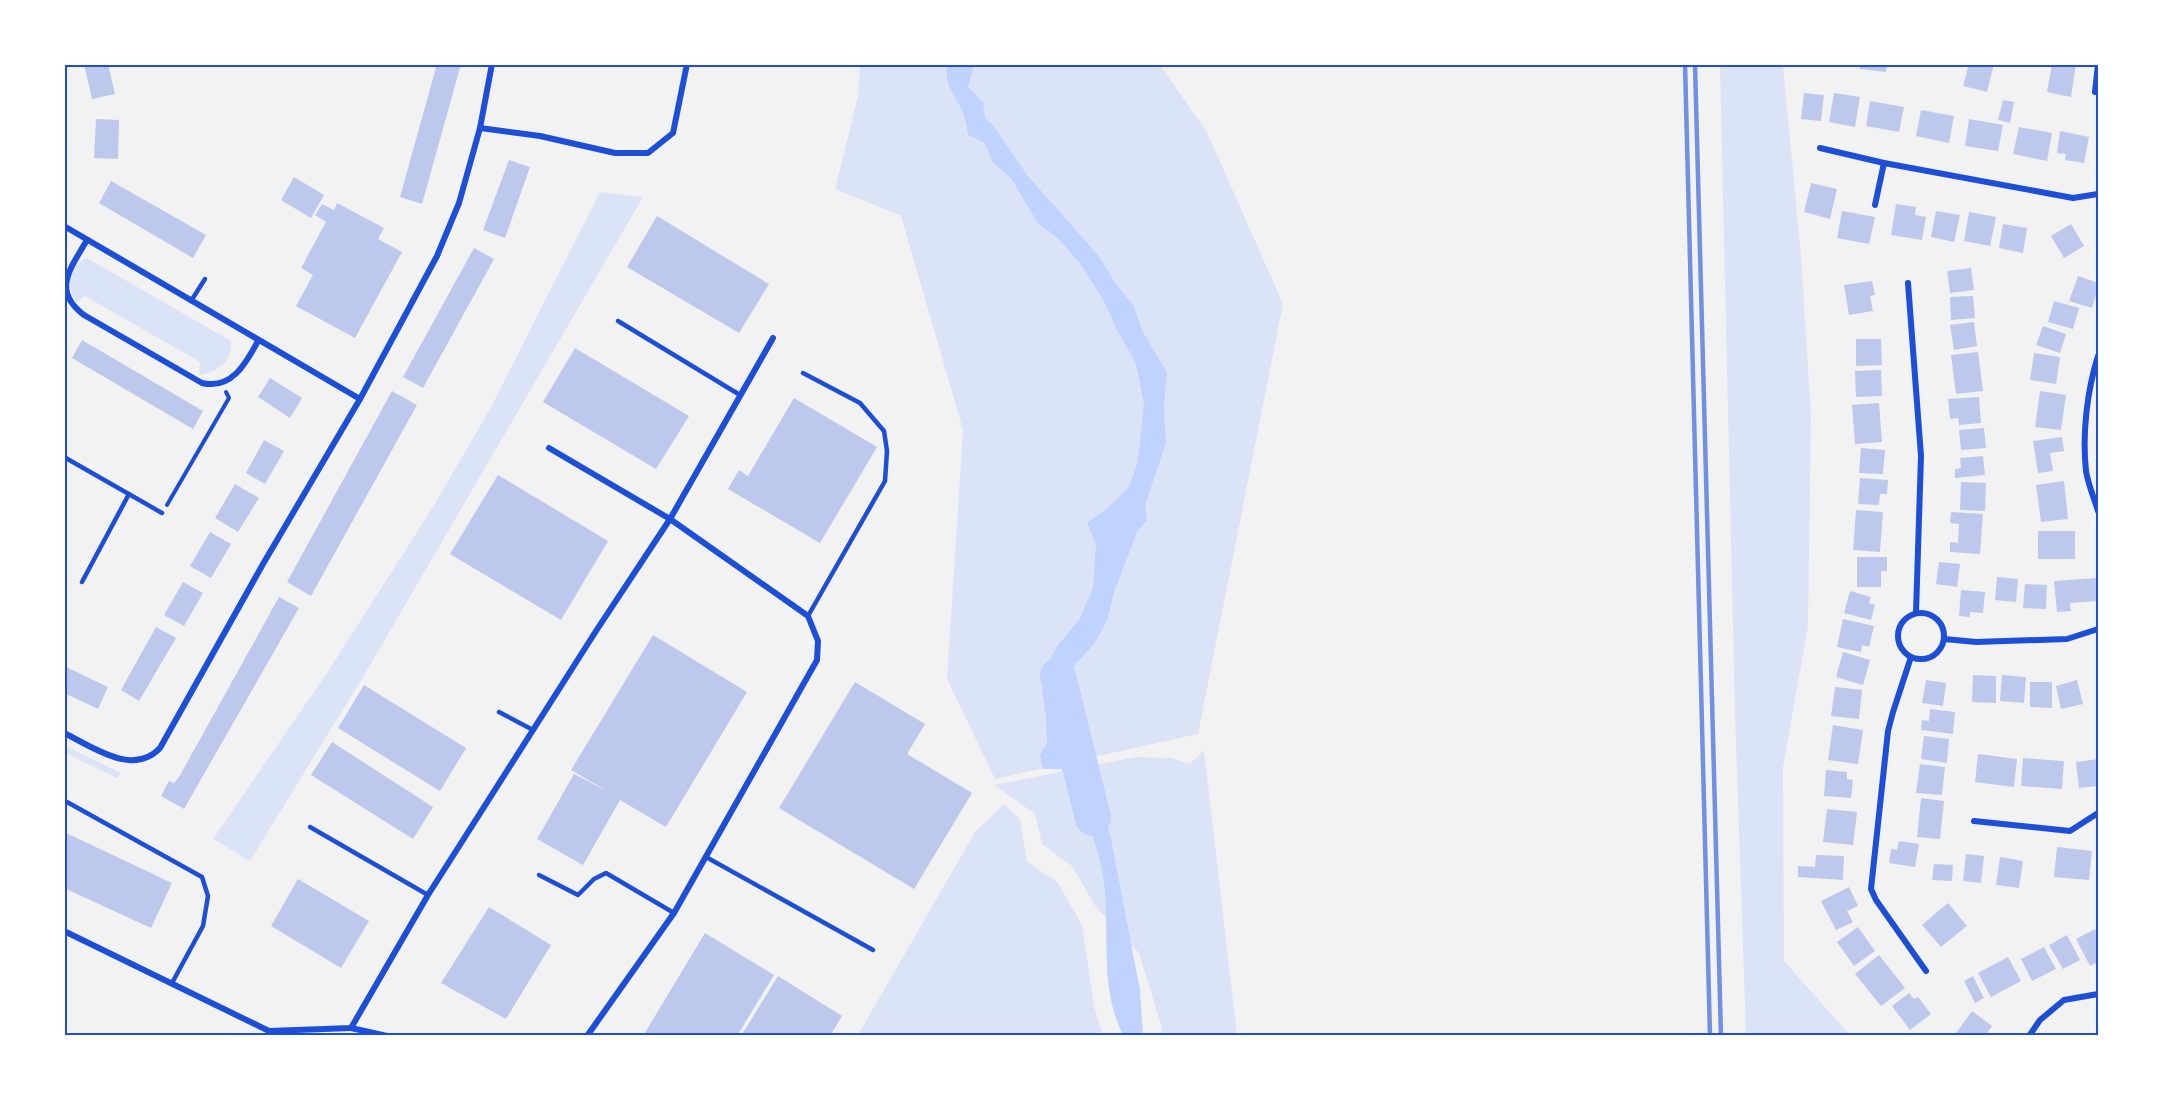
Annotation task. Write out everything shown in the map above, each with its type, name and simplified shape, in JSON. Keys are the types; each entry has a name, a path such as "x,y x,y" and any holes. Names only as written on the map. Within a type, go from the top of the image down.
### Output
{"street":[{"path":"64,733 118,760 153,756 160,748 263,564 360,399 437,256 459,203 480,128 492,64"},
{"path":"480,128 540,136 615,153 648,153 673,133 687,64"},
{"path":"2095,92 2098,64"},
{"path":"1820,148 1884,163 2073,198 2098,194"},
{"path":"1875,205 1884,163"},
{"path":"64,226 360,399"},
{"path":"87,240 68,275 68,295 72,305 84,315 202,383 221,384 234,378 258,341"},
{"path":"1908,283 1921,456 1916,613"},
{"path":"351,1028 428,895 670,519 773,338"},
{"path":"2098,356 2086,422 2085,442 2086,473 2098,511"},
{"path":"549,448 670,519 808,616 818,641 817,660 674,913 587,1035"},
{"path":"1916,613 1924,613 1937,619 1944,639 1942,646 1932,657 1925,659 1911,657 1900,647 1898,633 1904,621 1916,613"},
{"path":"1944,639 1976,642 2067,639 2098,629"},
{"path":"1911,657 1888,731 1871,889 1876,900 1926,971"},
{"path":"1974,821 2070,831 2098,813"},
{"path":"64,931 269,1031 351,1028 387,1035"},
{"path":"2029,1035 2040,1020 2064,1000 2098,994"}],"lane":[{"path":"191,301 205,279"},
{"path":"618,321 740,395"},
{"path":"803,373 860,402 884,431 887,451 885,481 808,616"},
{"path":"64,457 162,513"},
{"path":"82,582 129,494"},
{"path":"499,712 533,730"},
{"path":"67,802 202,877 208,896 203,926 172,983"},
{"path":"310,827 428,895"},
{"path":"706,857 873,950"},
{"path":"539,875 578,895 594,879 606,873 674,913"}],"path":[{"path":"162,513 229,398 221,384"}],"shaded area":[{"path":"1744,64 1783,65 1801,256 1811,415 1808,626 1783,767 1784,961 1850,1035 1746,1035 1735,713 1720,67"},
{"path":"860,65 1160,65 1207,132 1283,304 1198,734 995,779 947,679 963,430 901,216 835,189 858,96"},
{"path":"600,192 643,197 366,672 250,861 213,839 329,670 433,507 491,407"},
{"path":"87,258 231,341 230,355 227,360 218,368 199,375 200,362 85,296 76,302 70,284 71,272 73,266"},
{"path":"65,746 121,773 117,778 65,753"},
{"path":"1204,750 1237,1035 1161,1035 1162,1028 1139,953 1096,907 1072,866 1042,844 1035,814 994,785 1136,757 1171,758 1190,764"},
{"path":"1004,804 1020,819 1027,861 1058,883 1082,925 1094,1006 1103,1035 858,1035 975,832"}],"water":[{"path":"948,65 974,65 968,87 983,102 985,118 993,125 1027,175 1097,254 1116,284 1134,306 1142,330 1167,373 1164,406 1166,443 1145,505 1147,520 1137,532 1114,592 1107,621 1094,644 1072,668 1072,702 1066,741 1066,754 1099,790 1112,844 1140,990 1143,1035 1123,1035 1111,998 1103,876 1082,801 1076,788 1061,769 1043,769 1040,755 1047,743 1042,689 1046,667 1058,645 1079,620 1093,588 1096,544 1087,523 1110,506 1129,487 1138,461 1144,404 1136,364 1105,303 1082,266 1058,238 1038,224 1011,178 993,163 985,143 968,135 964,115 947,79"}],"building":[{"path":"84,64 108,64 115,94 92,99"},
{"path":"437,64 461,64 422,204 400,197"},
{"path":"1860,64 1887,64 1886,72 1860,69"},
{"path":"1969,64 1994,64 1987,92 1963,86"},
{"path":"2052,64 2076,64 2071,97 2047,92"},
{"path":"1804,93 1824,95 1821,121 1801,119"},
{"path":"1834,93 1860,97 1855,127 1829,122"},
{"path":"2003,100 2014,102 2010,123 1998,120"},
{"path":"1870,101 1904,107 1899,132 1866,126"},
{"path":"1921,110 1954,116 1949,143 1916,136"},
{"path":"96,119 119,120 118,159 94,158"},
{"path":"1969,119 2003,125 1998,151 1965,146"},
{"path":"2019,127 2052,133 2047,161 2013,154"},
{"path":"2060,131 2089,137 2084,163 2065,160 2066,154 2057,153"},
{"path":"509,160 530,167 505,238 483,230"},
{"path":"294,177 324,195 311,218 281,200"},
{"path":"111,181 206,235 193,258 99,203"},
{"path":"1811,183 1837,189 1830,219 1804,212"},
{"path":"337,203 384,228 378,239 402,252 355,338 296,306 313,275 301,268 326,222 315,215 322,204 334,210"},
{"path":"1896,204 1916,207 1915,215 1926,217 1922,240 1891,235"},
{"path":"1842,211 1875,217 1869,244 1837,238"},
{"path":"1936,211 1960,215 1954,242 1931,237"},
{"path":"1969,212 1996,217 1990,246 1964,241"},
{"path":"657,216 769,284 739,333 627,267"},
{"path":"2003,224 2027,228 2023,253 1999,248"},
{"path":"2071,224 2084,246 2064,258 2051,236"},
{"path":"474,248 494,259 423,388 403,377"},
{"path":"1971,268 1974,290 1950,293 1947,271"},
{"path":"2078,276 2098,283 2098,295 2096,295 2092,308 2069,301"},
{"path":"1872,281 1875,295 1870,296 1873,311 1849,315 1844,285"},
{"path":"1973,296 1975,318 1951,320 1950,297"},
{"path":"2054,301 2079,308 2073,329 2048,322"},
{"path":"1974,322 1977,346 1954,350 1950,325"},
{"path":"2043,326 2066,334 2060,353 2036,345"},
{"path":"1856,339 1881,339 1882,365 1856,366"},
{"path":"82,340 203,411 193,429 72,358"},
{"path":"575,348 689,416 656,469 543,402"},
{"path":"1978,352 1983,391 1956,394 1951,355"},
{"path":"2034,353 2060,357 2056,384 2030,380"},
{"path":"1881,370 1882,396 1856,397 1855,371"},
{"path":"270,378 302,398 290,418 258,397"},
{"path":"392,391 417,405 311,596 287,582"},
{"path":"2040,391 2066,395 2061,430 2035,427"},
{"path":"1979,397 1981,423 1959,425 1958,418 1950,419 1948,399"},
{"path":"794,398 877,447 820,543 728,489 739,470 748,476"},
{"path":"1879,403 1882,442 1855,444 1852,405"},
{"path":"1984,428 1986,448 1961,450 1959,430"},
{"path":"2062,437 2064,451 2050,453 2053,471 2038,473 2033,441"},
{"path":"264,440 284,451 265,484 246,473"},
{"path":"1861,448 1885,450 1883,474 1859,473"},
{"path":"1983,456 1985,475 1955,478 1955,469 1961,468 1960,458"},
{"path":"498,475 608,541 561,620 450,554"},
{"path":"1860,478 1888,480 1887,494 1880,494 1879,505 1858,504"},
{"path":"2064,481 2068,519 2041,522 2036,485"},
{"path":"1961,482 1986,483 1985,511 1960,510"},
{"path":"235,484 259,498 238,532 215,518"},
{"path":"1856,510 1883,512 1880,552 1853,550"},
{"path":"1951,512 1983,514 1980,554 1950,552 1950,542 1958,543 1959,524 1950,523"},
{"path":"2038,531 2075,531 2075,559 2038,559"},
{"path":"210,532 231,544 211,578 190,566"},
{"path":"1857,557 1887,557 1887,571 1881,571 1881,587 1857,587"},
{"path":"1939,562 1960,564 1957,587 1936,584"},
{"path":"1997,577 2018,579 2016,602 1995,600"},
{"path":"2096,578 2097,601 2070,603 2071,611 2057,612 2054,581"},
{"path":"183,582 203,593 184,626 164,615"},
{"path":"2025,584 2047,585 2046,609 2023,608"},
{"path":"1961,590 1985,592 1983,613 1970,612 1970,617 1959,616"},
{"path":"1850,591 1871,597 1869,603 1875,605 1871,620 1844,613"},
{"path":"279,597 299,608 184,809 161,796 169,781 174,783 179,777"},
{"path":"1843,619 1874,626 1869,647 1862,645 1861,652 1837,647"},
{"path":"156,627 176,638 139,701 121,690"},
{"path":"653,635 747,692 666,827 620,800 583,865 537,839 574,774 607,791 571,770"},
{"path":"1843,652 1870,660 1863,685 1836,677"},
{"path":"64,666 108,687 98,709 64,693"},
{"path":"1973,675 1996,676 1996,703 1972,702"},
{"path":"2002,675 2026,677 2024,703 2000,701"},
{"path":"1926,680 1946,683 1943,706 1922,703"},
{"path":"2077,680 2083,704 2061,709 2056,686"},
{"path":"855,682 925,724 907,754 972,793 914,889 779,808"},
{"path":"2030,682 2052,682 2052,708 2030,707"},
{"path":"364,685 466,748 440,791 338,728"},
{"path":"1835,687 1862,690 1859,719 1831,716"},
{"path":"1930,709 1955,712 1953,734 1921,730 1922,720 1929,721"},
{"path":"1833,725 1863,730 1858,764 1828,760"},
{"path":"1924,736 1949,739 1947,763 1921,759"},
{"path":"332,742 433,807 413,839 311,775"},
{"path":"1978,754 2017,759 2014,787 1975,782"},
{"path":"2023,758 2064,761 2062,789 2021,786"},
{"path":"2098,759 2098,786 2079,788 2076,762"},
{"path":"1920,764 1945,767 1942,795 1916,793"},
{"path":"1826,770 1847,772 1847,779 1853,780 1851,798 1824,796"},
{"path":"1921,798 1944,801 1940,839 1917,837"},
{"path":"1827,809 1857,812 1853,845 1823,842"},
{"path":"64,832 172,883 151,928 64,888"},
{"path":"1899,841 1919,844 1915,867 1889,863 1891,849 1897,850"},
{"path":"2057,847 2092,851 2089,880 2054,877"},
{"path":"1966,854 1984,856 1981,883 1963,881"},
{"path":"1816,855 1844,856 1843,880 1798,877 1798,866 1815,867"},
{"path":"2000,857 2023,861 2019,888 1996,885"},
{"path":"1934,864 1953,865 1952,881 1932,880"},
{"path":"298,879 369,921 341,968 271,926"},
{"path":"1849,887 1858,906 1847,911 1853,922 1836,930 1821,901"},
{"path":"1948,903 1967,926 1941,947 1922,925"},
{"path":"489,907 551,945 506,1019 441,983"},
{"path":"1858,927 1875,951 1854,966 1837,942"},
{"path":"2095,929 2098,936 2098,962 2090,966 2076,939"},
{"path":"705,933 774,975 737,1036 643,1036"},
{"path":"2067,935 2080,960 2063,969 2049,945"},
{"path":"2044,947 2056,969 2032,981 2021,959"},
{"path":"1879,955 1905,988 1881,1006 1855,974"},
{"path":"2008,957 2021,981 1991,997 1978,973"},
{"path":"778,976 842,1016 830,1036 741,1036"},
{"path":"1973,976 1984,998 1975,1003 1964,981"},
{"path":"1909,993 1914,999 1918,997 1931,1014 1910,1030 1892,1006"},
{"path":"1972,1011 1992,1026 1985,1036 1954,1036"}],"waterway":[{"path":"1058,676 1093,818"}],"railway":[{"path":"1685,64 1710,1036"},
{"path":"1695,64 1721,1036"}]}
